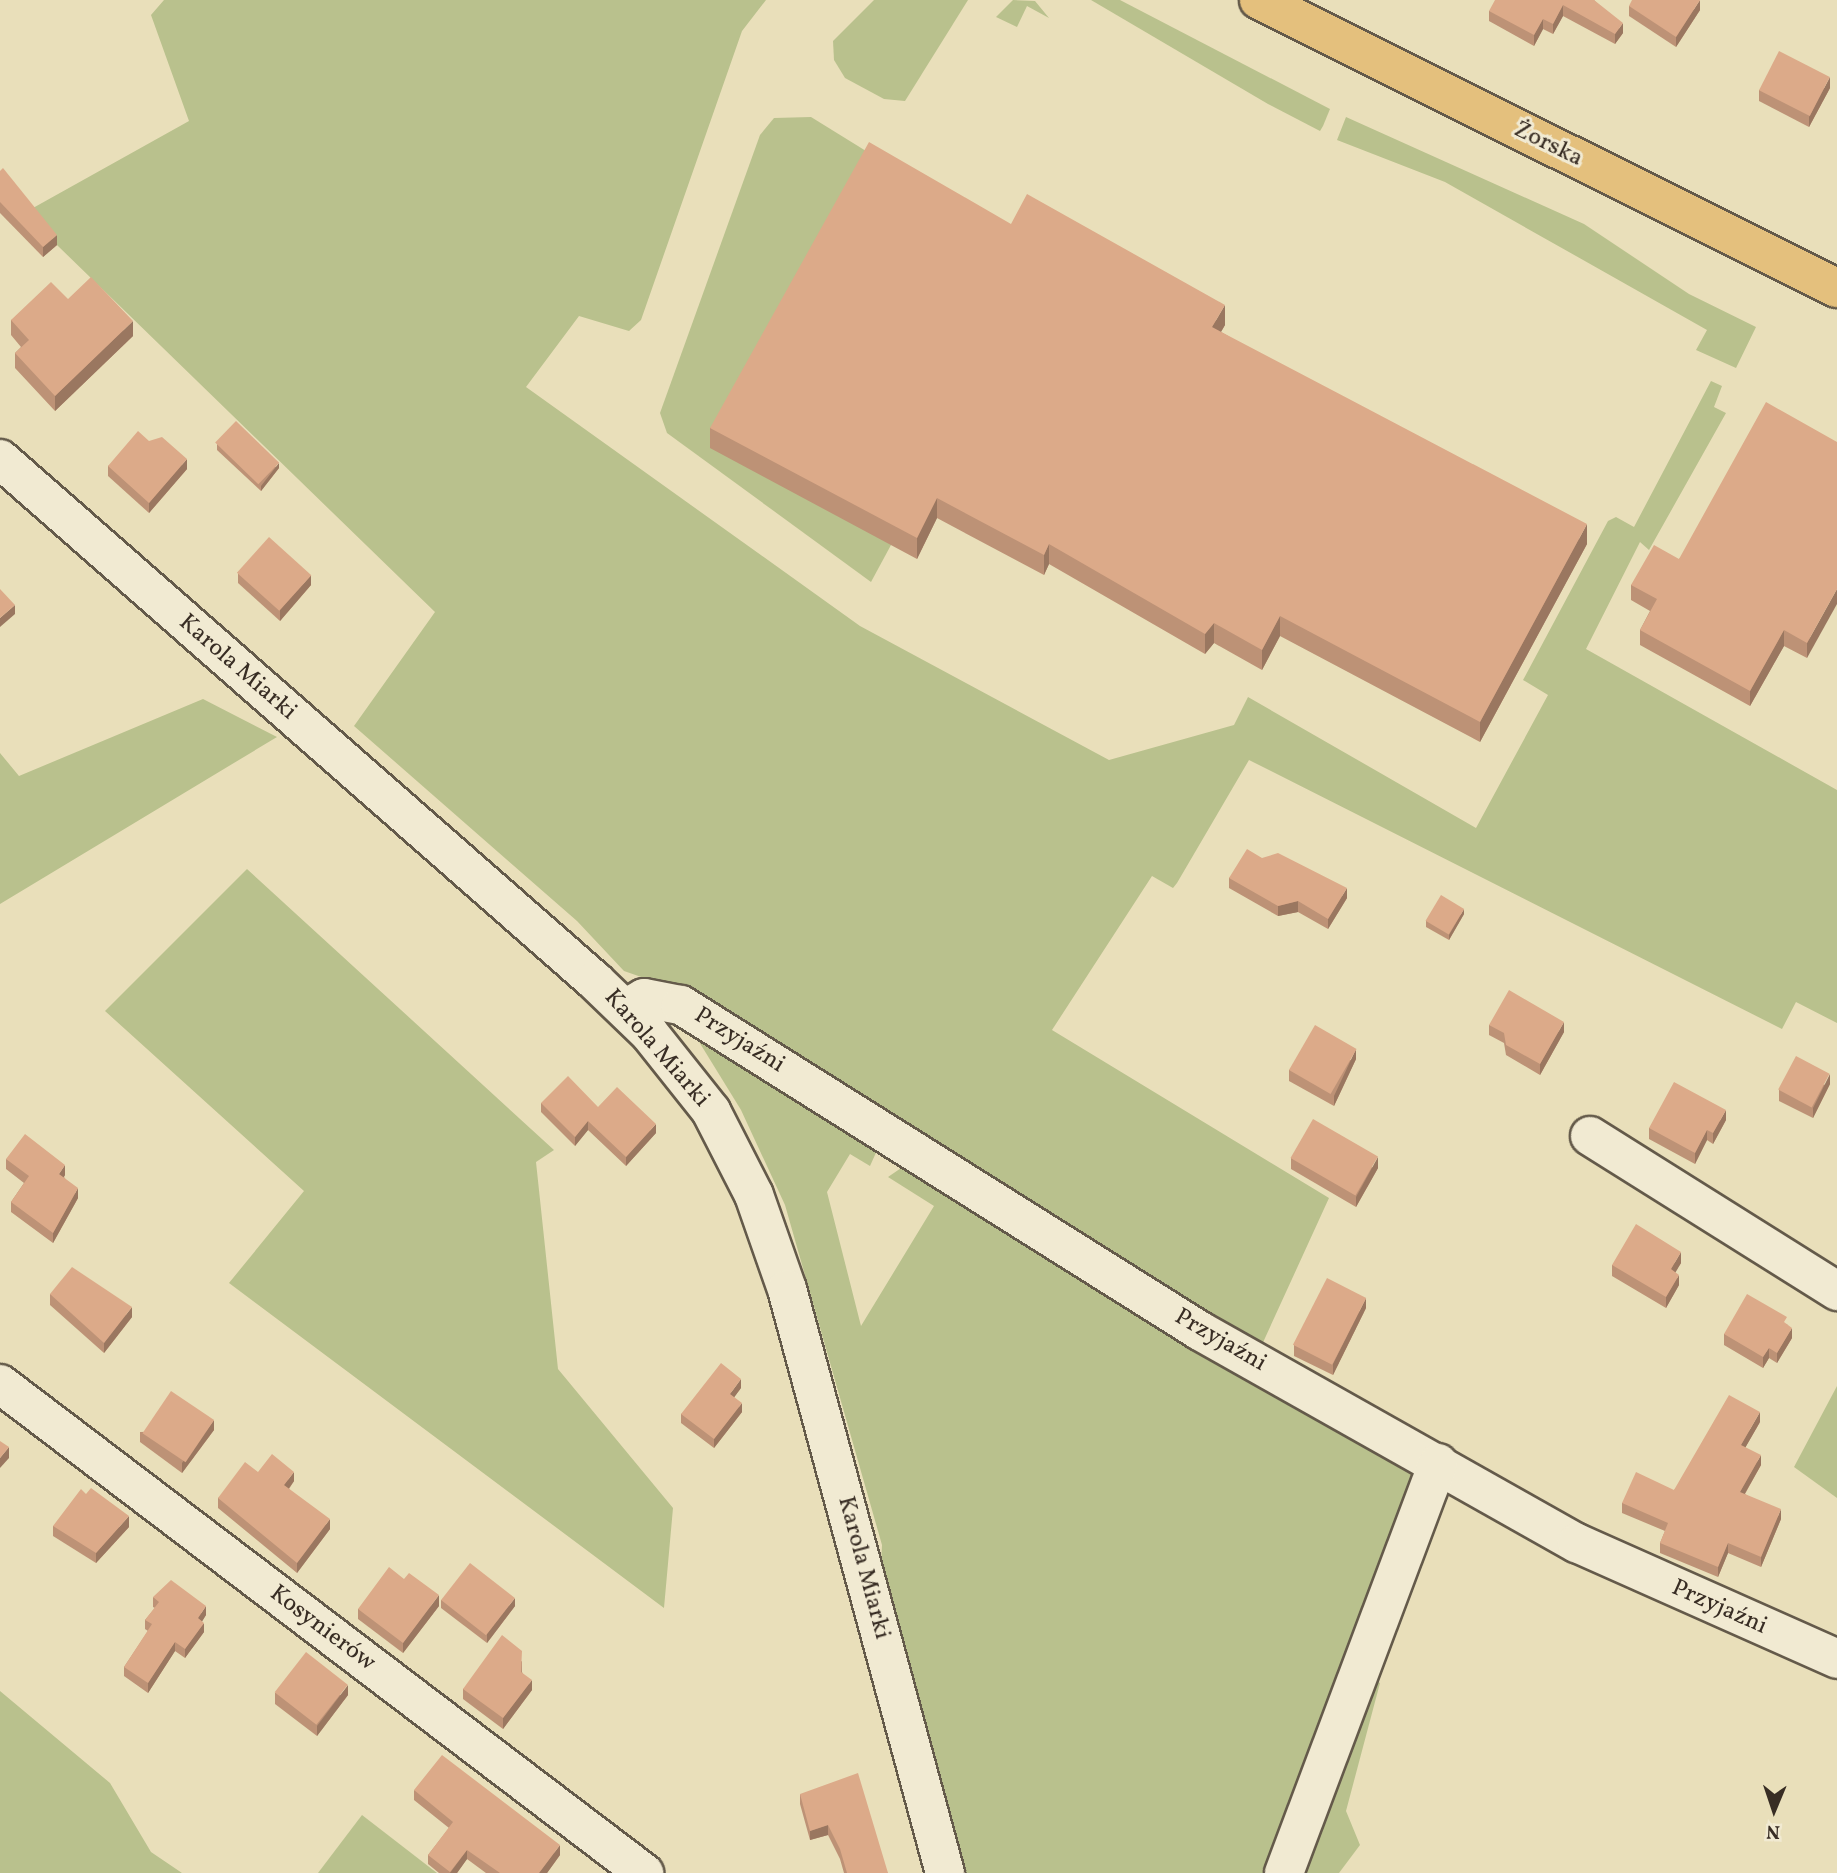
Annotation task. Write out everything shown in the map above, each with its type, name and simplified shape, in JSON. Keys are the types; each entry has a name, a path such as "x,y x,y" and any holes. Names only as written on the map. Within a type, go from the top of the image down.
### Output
{"main road":[{"name":"Żorska","path":"1259,0 1837,289"}],"street":[{"name":"Karola Miarki","path":"0,459 625,1009 711,1111 765,1223 945,1873"},
{"name":"Przyjaźni","path":"625,1009 644,998 681,1005 1189,1324 1577,1543 1837,1659"},
{"path":"1590,1136 1837,1291"},
{"name":"Kosynierów","path":"0,1384 644,1873"},
{"path":"1284,1873 1438,1463"}],"green space":[{"path":"164,0 766,0 742,31 641,320 629,331 579,316 526,387 860,626 1109,760 1234,725 1248,697 1476,828 1548,695 1523,680 1608,521 1616,517 1634,527 1711,381 1722,386 1714,407 1726,413 1649,550 1640,542 1586,649 1837,790 1837,1023 1796,1002 1782,1029 1249,760 1177,883 1173,888 1152,876 1052,1030 1329,1198 1260,1349 673,988 624,971 577,921 354,726 435,612 24,213 189,121 151,15"},
{"path":"874,0 968,0 905,101 884,99 845,78 834,60 833,41"},
{"path":"1013,0 1035,1 1049,18 1027,6 1017,27 996,17"},
{"path":"1091,0 1120,0 1330,109 1323,126 1320,131 1268,104"},
{"path":"811,117 866,151 891,545 871,582 667,433 660,413 760,135 774,118"},
{"path":"1346,117 1584,224 1689,294 1756,327 1736,368 1696,350 1707,330 1445,182 1337,140"},
{"path":"203,699 277,737 0,904 0,753 19,776"},
{"path":"247,869 554,1150 536,1162 558,1369 673,1508 664,1608 229,1283 304,1191 105,1011"},
{"path":"685,1019 879,1146 870,1166 850,1154 827,1192 861,1326 934,1206 888,1177 907,1164 1416,1471 1353,1669 1380,1683 1346,1811 1360,1845 1339,1873 964,1873 881,1566 882,1545 785,1205 741,1110"},
{"path":"1837,1386 1837,1498 1794,1467"},
{"path":"0,1691 110,1783 151,1852 182,1873 0,1873"},
{"path":"362,1815 437,1873 318,1873"}],"building":[{"path":"1495,0 1594,0 1623,23 1615,34 1563,5 1553,24 1543,19 1534,35 1489,11"},
{"path":"1632,0 1700,0 1676,37 1629,6"},
{"path":"1779,51 1830,77 1810,116 1759,90"},
{"path":"869,142 1011,224 1027,194 1225,305 1212,327 1587,524 1480,722 1280,616 1262,650 1214,623 1205,634 1049,544 1044,555 937,498 917,538 710,428"},
{"path":"3,168 57,235 43,247 0,202 0,171"},
{"path":"91,277 133,321 55,396 15,353 29,340 11,320 51,282 68,299"},
{"path":"1766,402 1837,442 1837,589 1807,643 1784,630 1750,691 1640,630 1657,599 1631,585 1654,545 1679,559"},
{"path":"236,421 279,463 258,484 215,443"},
{"path":"138,431 149,441 162,437 187,459 149,503 108,466"},
{"path":"269,537 311,575 279,611 237,573"},
{"path":"0,589 15,605 0,618"},
{"path":"1247,849 1262,858 1278,853 1347,888 1328,919 1298,901 1278,906 1229,878"},
{"path":"1441,895 1464,909 1449,935 1426,921"},
{"path":"1509,990 1564,1022 1540,1064 1506,1045 1504,1033 1489,1025"},
{"path":"1315,1025 1357,1049 1331,1094 1289,1070"},
{"path":"1796,1056 1830,1074 1812,1107 1778,1090"},
{"path":"568,1076 598,1107 617,1087 656,1124 626,1157 588,1121 575,1137 541,1103"},
{"path":"1674,1082 1726,1110 1713,1133 1707,1130 1695,1153 1649,1128"},
{"path":"1313,1119 1378,1156 1355,1195 1290,1158"},
{"path":"25,1134 65,1165 59,1174 78,1188 53,1233 11,1202 29,1176 6,1159"},
{"path":"1636,1224 1681,1252 1671,1269 1679,1275 1666,1297 1612,1265"},
{"path":"72,1267 132,1307 104,1343 50,1294"},
{"path":"1327,1278 1366,1298 1332,1365 1293,1345"},
{"path":"1747,1294 1787,1317 1784,1322 1792,1328 1777,1353 1769,1348 1763,1357 1724,1334"},
{"path":"721,1363 741,1379 730,1394 742,1403 714,1439 681,1414"},
{"path":"171,1391 214,1420 186,1462 142,1433"},
{"path":"1729,1395 1760,1412 1741,1445 1761,1455 1740,1492 1781,1509 1761,1557 1728,1543 1718,1567 1660,1543 1668,1523 1622,1503 1636,1472 1674,1490"},
{"path":"0,1441 9,1447 0,1458"},
{"path":"272,1454 294,1472 284,1485 330,1519 297,1563 218,1498 245,1462 258,1472"},
{"path":"91,1488 129,1516 96,1553 53,1526 81,1489 86,1494"},
{"path":"470,1563 515,1598 486,1635 441,1600"},
{"path":"389,1567 404,1579 409,1573 439,1595 403,1643 358,1609"},
{"path":"171,1580 206,1606 198,1618 204,1623 185,1649 175,1642 148,1683 124,1667 152,1624 145,1620 159,1602 153,1597"},
{"path":"502,1635 522,1651 521,1672 532,1680 503,1718 463,1689"},
{"path":"306,1652 348,1685 316,1725 275,1692"},
{"path":"442,1755 560,1845 539,1873 500,1873 467,1850 450,1872 428,1855 453,1822 414,1790"},
{"path":"858,1773 888,1873 847,1873 840,1849 828,1825 810,1831 800,1794"}]}
